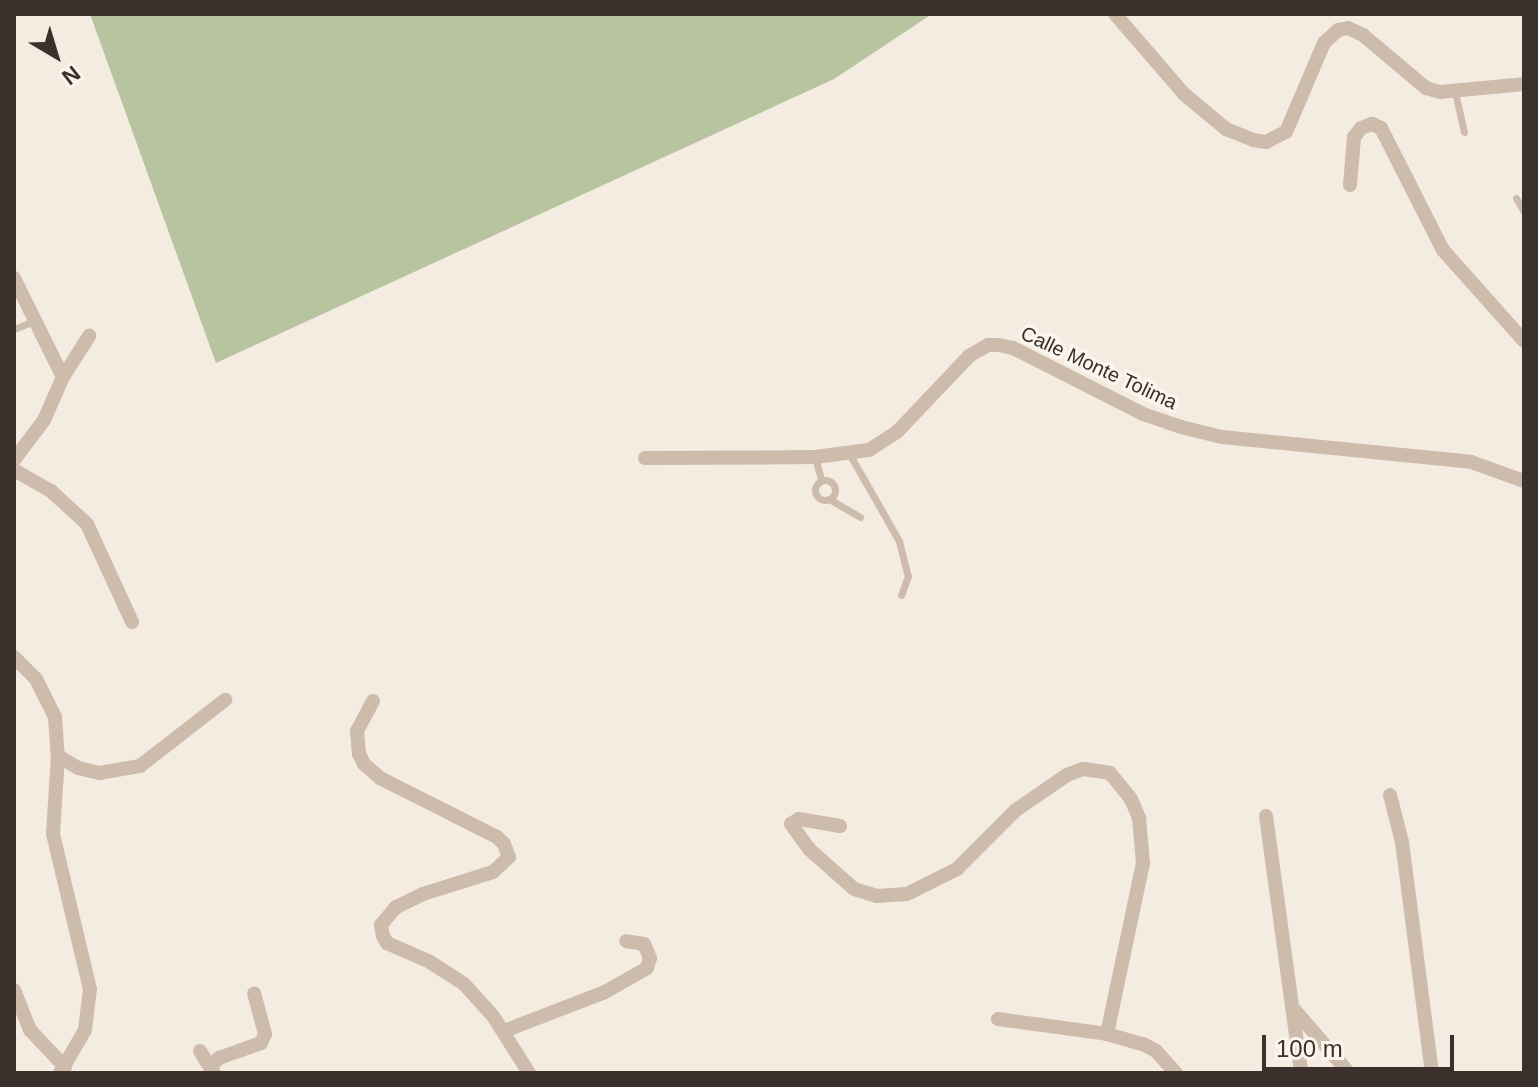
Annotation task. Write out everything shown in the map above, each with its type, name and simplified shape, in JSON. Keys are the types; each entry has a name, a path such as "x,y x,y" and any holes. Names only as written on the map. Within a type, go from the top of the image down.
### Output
{"street":[{"path":"1115,14 1184,94 1226,129 1253,140 1266,142 1286,132 1324,43 1338,30 1348,28 1363,35 1426,88 1455,92 1524,84"},
{"path":"1350,185 1354,137 1361,128 1372,124 1381,128 1443,250 1524,341"},
{"path":"14,278 63,377"},
{"path":"14,460 44,420 63,377 89,336"},
{"name":"Calle Monte Tolima","path":"645,458 815,457 850,455 869,450 897,432 969,356 988,345 998,345 1013,348 1143,414 1181,427 1222,437 1471,462 1524,481"},
{"path":"14,470 59,496 87,524 132,622"},
{"path":"14,657 36,679 51,703 58,756 53,834 90,989 85,1030 63,1070 30,1030 14,990"},
{"path":"58,756 78,768 99,773 140,766 225,700"},
{"path":"373,701 357,731 359,754 364,764 380,778 486,830 509,851 508,861 501,869 396,907 381,925 387,943 430,962 464,984 504,1031 529,1073"},
{"path":"840,826 799,819 791,824 809,849 854,889 877,896 907,894 957,869 1016,810 1067,775 1083,769 1110,773 1131,799 1139,818 1143,863 1107,1034"},
{"path":"1390,795 1402,842 1432,1073"},
{"path":"1266,816 1301,1073"},
{"path":"504,1031 605,992 647,968 650,958 644,944 626,941"},
{"path":"200,1051 212,1070 219,1058 261,1043 265,1034 254,993"},
{"path":"1292,1006 1349,1073"},
{"path":"998,1019 1107,1034 1143,1044 1156,1051 1176,1073"}],"lane":[{"path":"1455,92 1464,132"},
{"path":"1516,198 1524,212"},
{"path":"14,329 34,321"},
{"path":"850,455 884,512 905,557 908,576 901,595"},
{"path":"815,457 821,480"},
{"path":"821,480 815,487 816,495 860,517"},
{"path":"821,480 834,484 835,493 829,499"}],"green space":[{"path":"90,14 932,14 834,79 216,363"}]}
